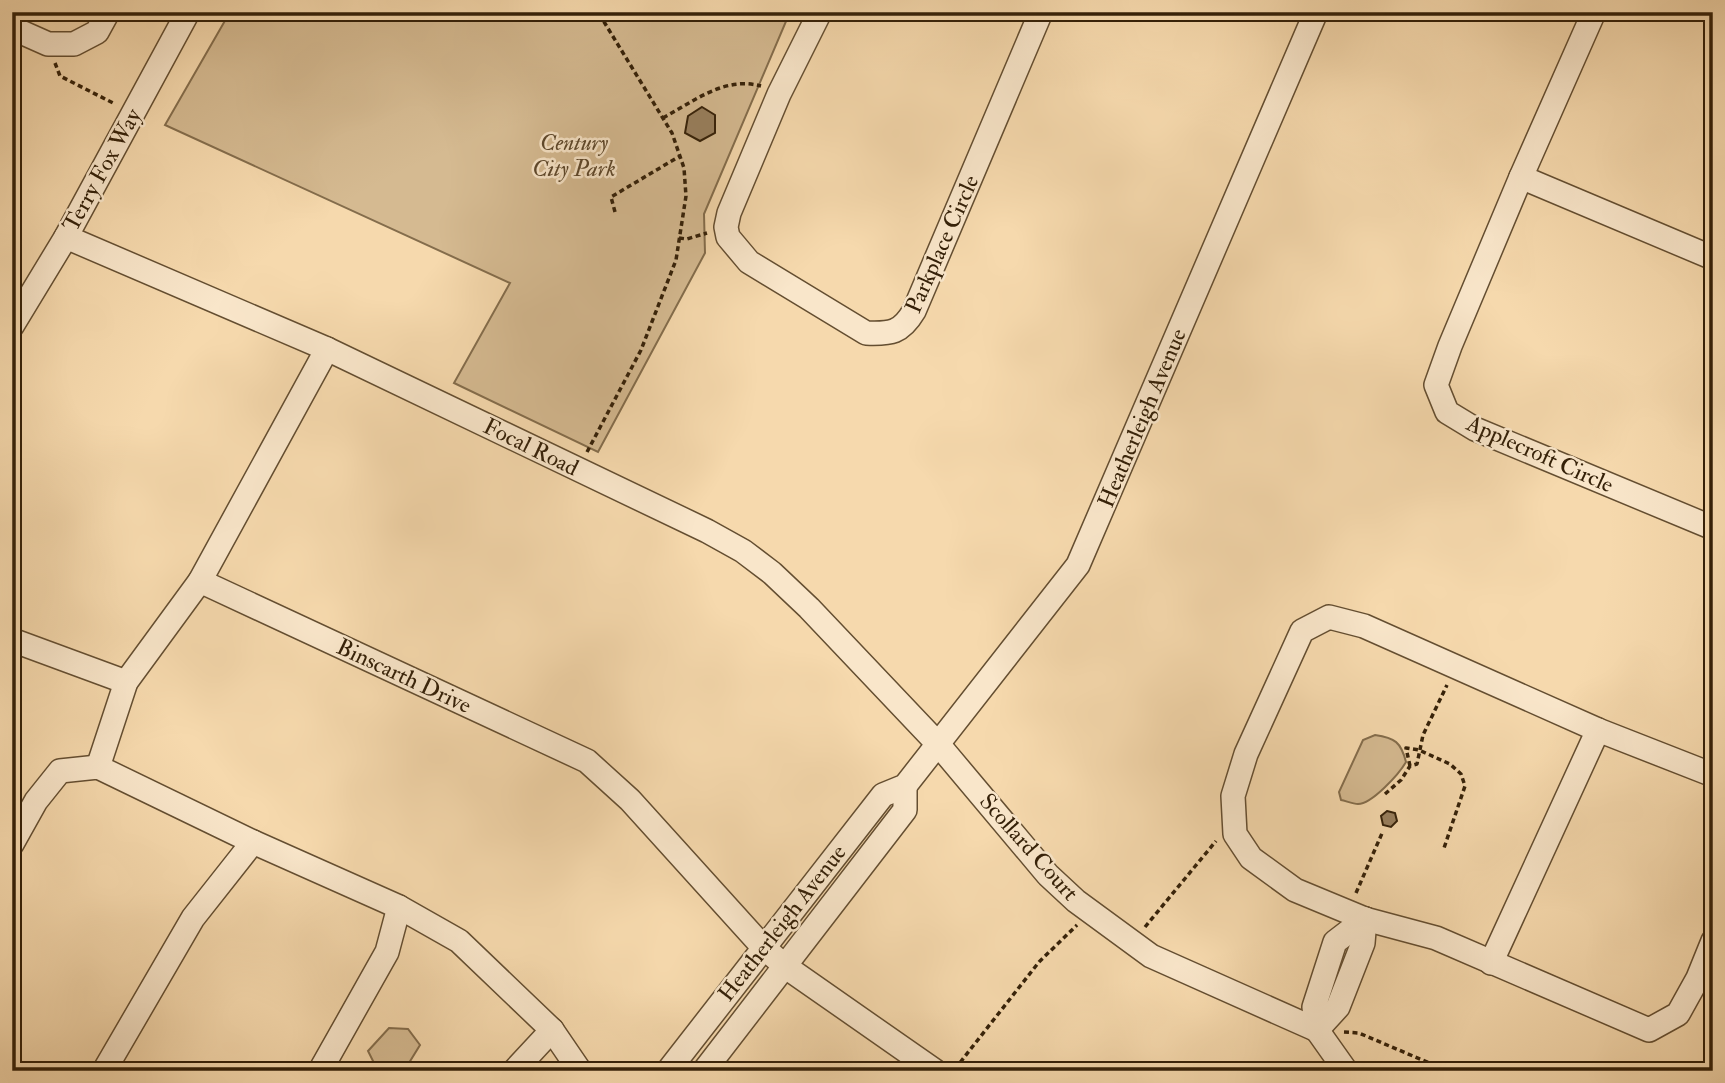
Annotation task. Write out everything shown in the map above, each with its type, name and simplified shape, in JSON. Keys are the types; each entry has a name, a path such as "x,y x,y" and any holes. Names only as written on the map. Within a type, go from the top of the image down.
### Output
{"street":[{"path":"12,28 48,44 74,44 97,32 108,12"},
{"name":"Terry Fox Way","path":"15,313 66,237 188,12"},
{"path":"726,227 729,213 779,94 820,12"},
{"name":"Parkplace Circle","path":"726,227 727,237 749,262 866,332 884,334 906,325 1041,12"},
{"name":"Heatherleigh Avenue","path":"668,1071 883,794 905,786 1078,565 1316,12"},
{"name":"Applecroft Circle","path":"1594,12 1521,177 1436,385 1447,412 1475,429 1713,528"},
{"path":"1521,177 1713,258"},
{"name":"Focal Road","path":"66,237 327,349 707,531 743,551 772,573 938,744"},
{"path":"98,767 126,682 200,581 327,349"},
{"name":"Binscarth Drive","path":"200,581 587,761 630,800 763,947 786,967 935,1071"},
{"path":"1713,775 1598,730 1364,626 1329,617 1302,631 1246,754 1233,796 1235,834 1251,858 1294,890 1357,915 1436,938 1649,1030 1678,1014 1698,978 1713,941"},
{"path":"12,640 126,682"},
{"path":"1490,963 1598,730"},
{"name":"Scollard Court","path":"938,744 1048,875 1091,912 1151,956 1317,1030"},
{"path":"12,844 36,802 60,771 98,767 253,842 399,907 459,942 552,1030 580,1071"},
{"name":"Heatherleigh Avenue","path":"704,1071 905,810 905,786"},
{"path":"104,1071 193,918 253,842"},
{"path":"320,1071 387,952 399,907"},
{"path":"1346,1071 1317,1030 1314,1007 1335,942 1357,915"},
{"path":"514,1071 552,1030"}],"path":[{"path":"534,12 535,15 542,12"},
{"path":"578,469 641,350 676,260 686,197 684,168 663,118 598,12"},
{"path":"48,44 60,76 133,114"},
{"path":"663,118 715,89 734,83 759,85 779,94"},
{"path":"615,212 611,197 680,156"},
{"path":"679,238 687,239 726,227"},
{"path":"1385,794 1401,780 1410,766 1417,764 1423,735 1456,667"},
{"path":"1410,766 1406,748 1419,750 1450,764 1461,774 1465,786 1444,848"},
{"path":"1357,915 1383,831"},
{"path":"1133,942 1214,842 1235,834"},
{"path":"953,1071 1039,962 1091,912"},
{"path":"1317,1030 1359,1032 1448,1071"}],"green space":[{"name":"Century City Park","path":"230,12 790,12 704,214 705,253 598,452 454,383 510,283 165,125"},
{"path":"1375,735 1396,742 1406,762 1391,781 1364,803 1341,800 1339,792 1363,740"},
{"path":"389,1028 408,1029 420,1045 404,1071 378,1071 368,1051"}],"building":[{"path":"702,107 715,115 715,133 700,141 685,133 688,116"},
{"path":"1387,811 1395,813 1397,821 1391,827 1383,825 1381,816"}]}
